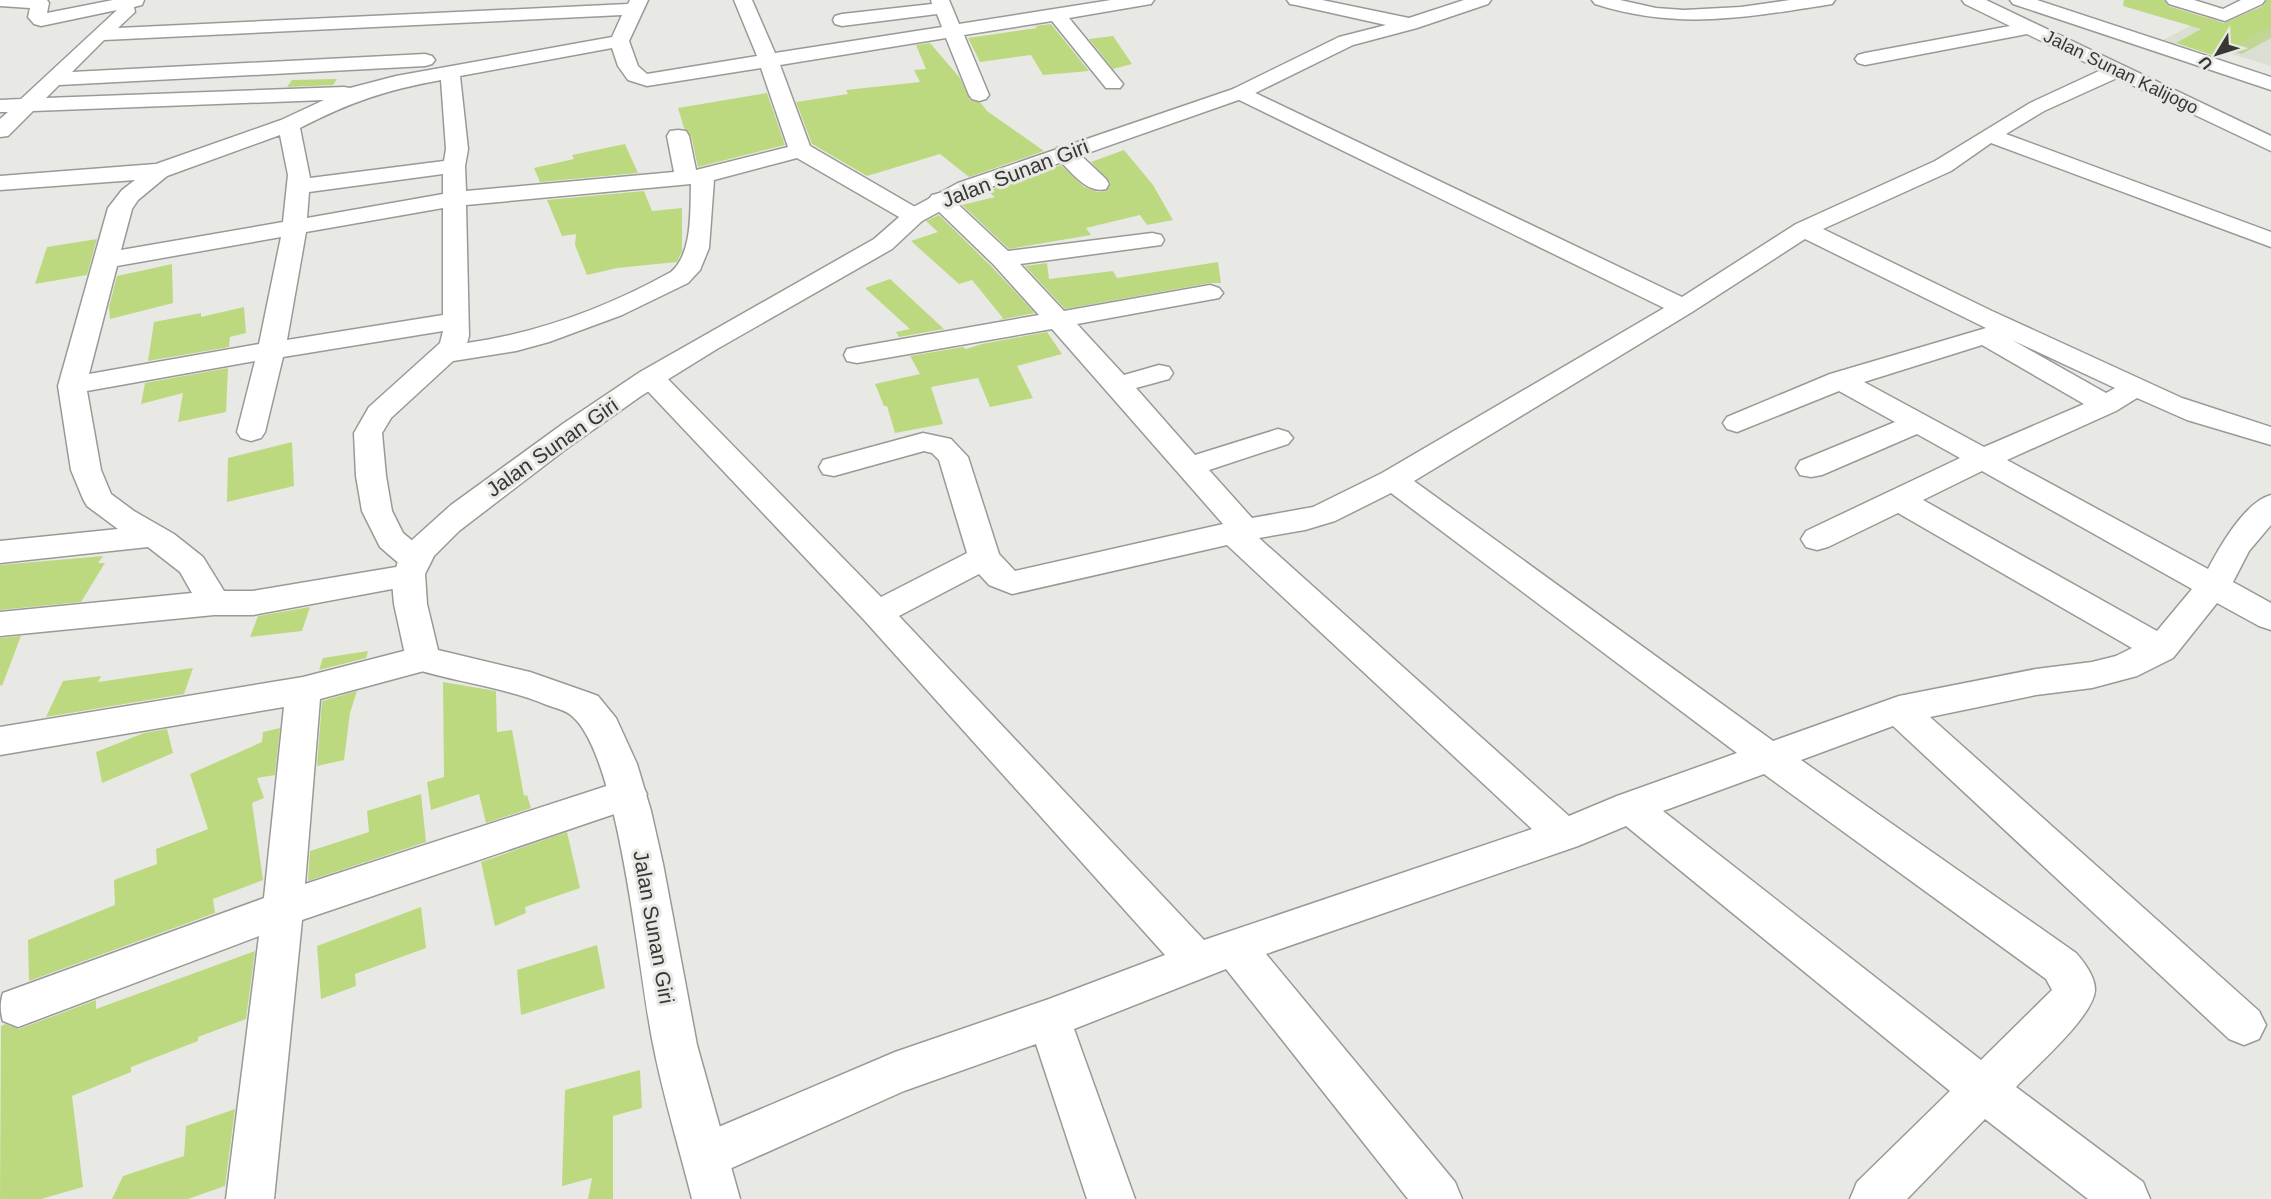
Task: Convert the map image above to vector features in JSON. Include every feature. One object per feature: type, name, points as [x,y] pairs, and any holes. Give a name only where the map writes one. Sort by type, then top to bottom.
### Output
[{"type":"street","points":[[743,0],[768,59],[800,150],[914,216]]},
{"type":"street","points":[[99,35],[637,4],[619,41],[633,75],[639,80],[1057,15],[1077,5],[1145,0]]},
{"type":"street","points":[[1296,0],[1410,24]]},
{"type":"street","name":"Jalan Sunan Giri","points":[[411,568],[428,543],[460,513],[521,467],[651,378],[883,244],[914,216],[940,200],[966,188],[1240,93],[1346,41],[1410,24],[1482,0]]},
{"type":"street","points":[[1601,0],[1640,13],[1687,16],[1824,0]]},
{"type":"street","name":"Jalan Sunan Kalijogo","points":[[1971,0],[2271,144]]},
{"type":"street","points":[[2019,0],[2271,84]]},
{"type":"street","points":[[2175,0],[2224,15]]},
{"type":"street","points":[[2159,47],[2256,0]]},
{"type":"street","points":[[0,1],[41,1],[38,17],[41,20],[128,1],[126,12],[26,105],[3,119]]},
{"type":"street","points":[[842,20],[941,4],[979,96]]},
{"type":"street","points":[[1057,15],[1113,84]]},
{"type":"street","points":[[1865,59],[2031,28]]},
{"type":"street","points":[[0,183],[159,171],[289,125],[357,93],[396,82],[619,41]]},
{"type":"street","points":[[53,79],[491,57],[517,60]]},
{"type":"street","points":[[834,467],[923,442],[941,445],[953,457],[984,558],[1000,577],[1012,583],[1324,514],[1393,480],[1683,307],[1804,229],[1943,166],[1989,135],[2037,107],[2117,69]]},
{"type":"street","points":[[0,741],[303,690],[423,659],[413,613],[411,568],[391,539],[377,510],[371,476],[368,433],[379,413],[453,346],[455,321],[454,166],[457,149],[450,72]]},
{"type":"street","points":[[26,105],[357,93]]},
{"type":"street","points":[[1240,93],[1683,307]]},
{"type":"street","points":[[3,119],[318,110]]},
{"type":"street","points":[[251,432],[271,351],[295,226],[299,175],[289,125]]},
{"type":"street","points":[[1989,135],[2271,240]]},
{"type":"street","points":[[445,354],[546,335],[655,291],[687,272],[697,248],[694,176],[678,136]]},
{"type":"street","points":[[107,260],[455,199],[694,176],[800,150]]},
{"type":"street","points":[[1065,153],[1098,184]]},
{"type":"street","points":[[299,186],[454,166]]},
{"type":"street","points":[[159,171],[124,201],[120,208],[72,386],[86,470],[98,499],[192,565],[214,603]]},
{"type":"street","points":[[940,200],[1002,259],[1118,385],[1191,466],[1240,532],[1564,835]]},
{"type":"street","points":[[1804,229],[1995,331],[2106,405]]},
{"type":"street","points":[[1002,259],[1152,240]]},
{"type":"street","points":[[857,355],[1210,293]]},
{"type":"street","points":[[72,386],[174,366],[455,321]]},
{"type":"street","points":[[1737,423],[1840,380],[1995,331],[2197,414],[2271,436]]},
{"type":"street","points":[[1118,385],[1159,373]]},
{"type":"street","points":[[651,378],[877,613],[1215,954],[1437,1199]]},
{"type":"street","points":[[1840,380],[2271,618]]},
{"type":"street","points":[[1817,539],[1983,459],[2106,405],[2136,387]]},
{"type":"street","points":[[1811,468],[1916,424]]},
{"type":"street","points":[[1191,466],[1278,438]]},
{"type":"street","points":[[1393,480],[1768,757],[2061,966],[2074,982],[2075,990],[2071,1000],[1874,1199]]},
{"type":"street","points":[[1899,500],[2161,649]]},
{"type":"street","points":[[705,1157],[895,1073],[1049,1019],[1215,954],[1564,835],[1630,807],[1899,710],[2036,682],[2092,675],[2125,666],[2161,649],[2213,586],[2236,546],[2271,505]]},
{"type":"street","points":[[0,552],[153,536]]},
{"type":"street","points":[[877,613],[984,558]]},
{"type":"street","points":[[0,624],[214,603],[253,603],[411,568]]},
{"type":"street","name":"Jalan Sunan Giri","points":[[423,659],[516,681],[551,692],[585,706],[604,729],[628,794],[675,1044],[716,1199]]},
{"type":"street","points":[[250,1199],[283,909],[303,690]]},
{"type":"street","points":[[1899,710],[2244,1025]]},
{"type":"street","points":[[18,1007],[283,909],[628,794]]},
{"type":"street","points":[[1630,807],[1984,1090],[2126,1199]]},
{"type":"street","points":[[1049,1019],[1111,1199]]},
{"type":"shaded area","points":[[2241,0],[2266,0],[2259,5],[2271,9],[2260,6],[2200,41],[2230,50],[2271,26],[2271,66],[2199,44],[2186,51],[2271,78],[2271,83],[2155,44]],"holes":[[[2220,19],[2229,22],[2183,50],[2172,46]]]},
{"type":"green space","points":[[2271,25],[2271,38],[2242,54],[2226,49]]},
{"type":"building","points":[[2124,0],[2164,0],[2168,6],[2224,23],[2263,6],[2267,0],[2271,0],[2271,26],[2218,57],[2176,43],[2201,29],[2123,6]]},
{"type":"building","points":[[1051,24],[1089,71],[1043,75],[1031,55],[980,62],[968,38],[1037,28],[1035,26]]},
{"type":"building","points":[[1113,36],[1132,64],[1113,69],[1089,39]]},
{"type":"building","points":[[930,43],[960,78],[970,100],[981,103],[987,111],[1044,151],[969,177],[940,154],[867,176],[812,144],[796,102],[848,94],[846,90],[920,82],[914,70],[926,69],[916,45]]},
{"type":"building","points":[[337,79],[333,85],[287,87],[292,80]]},
{"type":"building","points":[[767,93],[785,145],[698,167],[691,136],[684,128],[678,108]]},
{"type":"building","points":[[625,144],[638,173],[540,182],[534,168],[574,159],[572,155]]},
{"type":"building","points":[[1124,150],[1153,185],[1173,220],[1147,225],[1140,215],[1086,228],[1091,235],[1009,249],[962,205],[995,197],[987,191],[1061,165],[1084,187],[1098,192],[1106,191],[1111,183],[1091,162]]},
{"type":"building","points":[[644,191],[652,211],[682,208],[682,251],[677,262],[617,268],[587,275],[575,245],[576,234],[562,236],[547,200]]},
{"type":"building","points":[[939,215],[1035,313],[999,320],[1003,318],[972,280],[959,284],[911,241],[938,232],[926,221]]},
{"type":"building","points":[[97,239],[87,275],[35,284],[47,247]]},
{"type":"building","points":[[1218,262],[1221,283],[1210,283],[1065,309],[1025,266],[1047,263],[1049,279],[1113,271],[1117,278]]},
{"type":"building","points":[[172,264],[173,303],[110,319],[109,307],[117,276]]},
{"type":"building","points":[[890,279],[944,329],[899,337],[896,332],[910,329],[865,288]]},
{"type":"building","points":[[244,307],[246,333],[230,337],[229,347],[148,361],[154,322],[201,313],[201,317]]},
{"type":"building","points":[[1047,332],[1062,354],[1017,366],[1033,398],[990,407],[978,378],[931,387],[943,424],[895,433],[887,406],[884,406],[875,384],[920,374],[910,356],[963,347],[966,349]]},
{"type":"building","points":[[228,368],[226,412],[178,422],[183,393],[141,404],[145,383]]},
{"type":"building","points":[[292,442],[294,486],[227,502],[228,458]]},
{"type":"building","points":[[103,556],[98,563],[105,563],[81,602],[0,610],[0,565]]},
{"type":"building","points":[[310,607],[302,631],[250,637],[258,616]]},
{"type":"building","points":[[21,636],[2,686],[0,685],[0,638]]},
{"type":"building","points":[[368,651],[366,658],[319,670],[323,658]]},
{"type":"building","points":[[193,668],[184,694],[46,717],[63,681],[101,676],[98,682]]},
{"type":"building","points":[[443,682],[496,691],[497,732],[512,730],[524,796],[527,795],[531,808],[486,823],[479,794],[431,810],[427,782],[444,777]]},
{"type":"building","points":[[357,691],[350,713],[344,760],[317,766],[322,701]]},
{"type":"building","points":[[280,728],[275,775],[257,778],[264,798],[252,803],[263,880],[213,899],[215,913],[29,981],[28,940],[115,905],[114,880],[157,864],[156,849],[208,829],[190,774],[262,742],[263,732]]},
{"type":"building","points":[[167,729],[173,753],[102,783],[96,752],[144,733]]},
{"type":"building","points":[[421,794],[426,842],[308,881],[310,851],[369,832],[367,811]]},
{"type":"building","points":[[567,832],[580,888],[525,907],[526,913],[495,926],[481,862]]},
{"type":"building","points":[[421,907],[426,948],[355,974],[356,986],[321,999],[317,946]]},
{"type":"building","points":[[597,945],[605,988],[521,1015],[517,970]]},
{"type":"building","points":[[255,951],[246,1019],[198,1037],[198,1041],[131,1067],[131,1072],[72,1096],[83,1187],[41,1199],[0,1199],[1,1026],[5,1024],[19,1029],[96,1000],[96,1009]]},
{"type":"building","points":[[640,1070],[642,1108],[613,1116],[613,1199],[588,1199],[592,1178],[562,1186],[565,1090]]},
{"type":"building","points":[[235,1109],[225,1186],[188,1199],[112,1199],[123,1176],[184,1156],[186,1126]]}]
